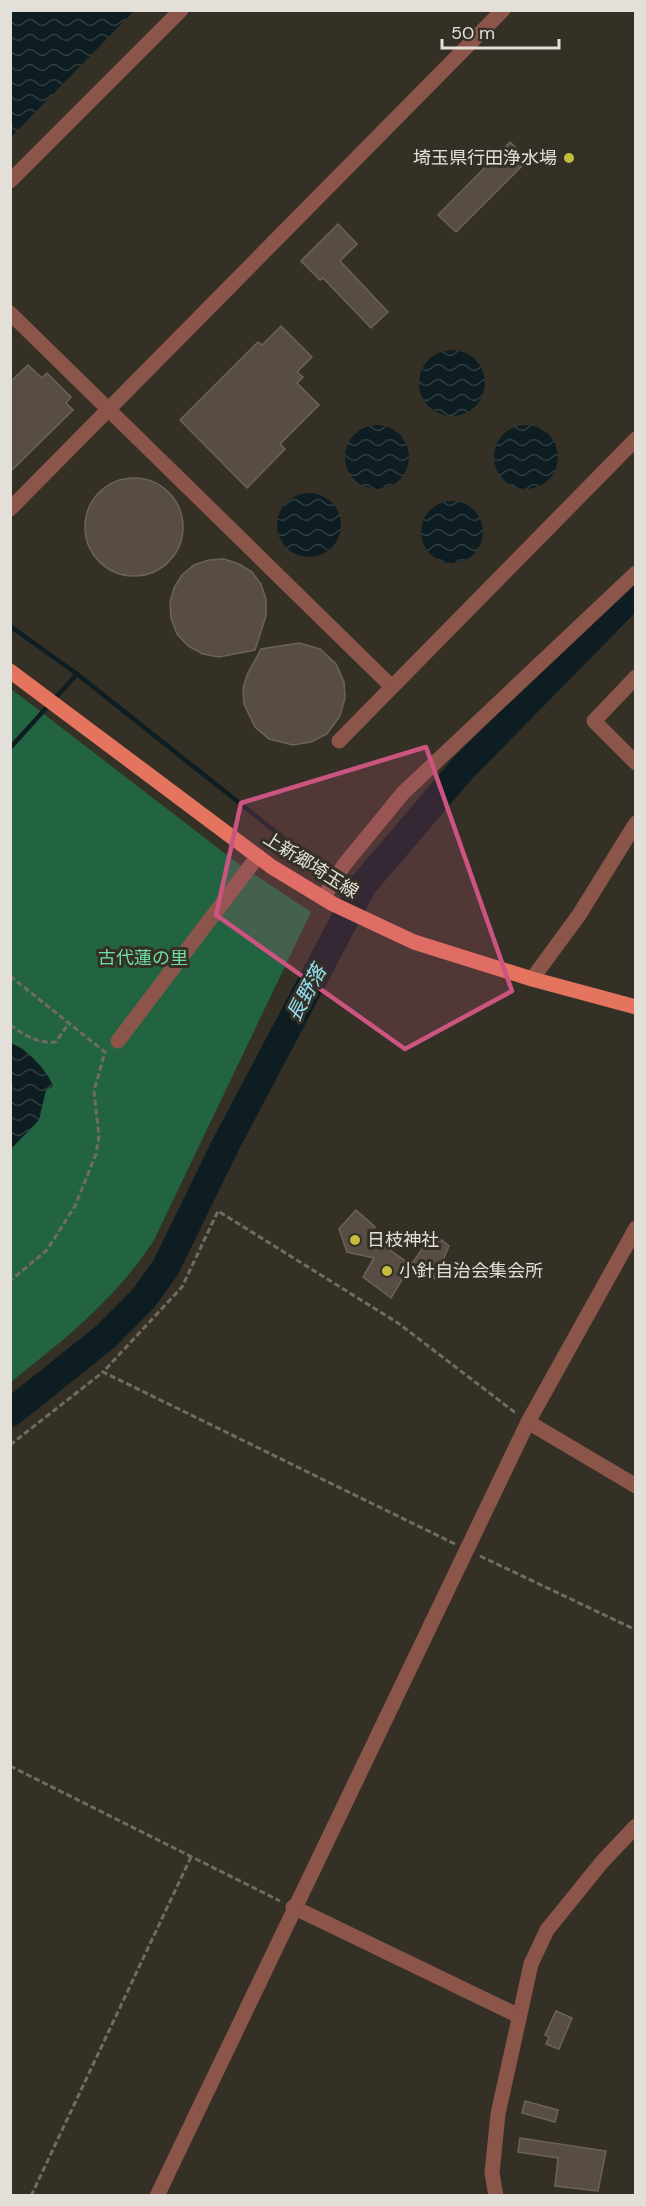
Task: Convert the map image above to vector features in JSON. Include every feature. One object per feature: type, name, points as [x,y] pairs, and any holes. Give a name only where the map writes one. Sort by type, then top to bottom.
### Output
[{"type":"main road","name":"上新郷埼玉線","points":[[10,671],[258,856],[328,901],[372,924],[414,942],[532,979],[636,1007]]},
{"type":"street","points":[[10,181],[181,10]]},
{"type":"street","points":[[10,509],[503,10]]},
{"type":"street","points":[[10,313],[392,687]]},
{"type":"street","points":[[339,741],[636,439]]},
{"type":"street","points":[[328,901],[333,881],[344,865],[404,793],[636,573]]},
{"type":"street","points":[[635,679],[594,721],[636,763]]},
{"type":"street","points":[[532,979],[579,915],[636,823]]},
{"type":"street","points":[[118,1041],[258,856]]},
{"type":"street","points":[[157,2196],[293,1907],[528,1422],[636,1227]]},
{"type":"street","points":[[528,1422],[636,1486]]},
{"type":"street","points":[[496,2196],[492,2173],[498,2115],[531,1964],[547,1930],[602,1862],[636,1826]]},
{"type":"street","points":[[293,1907],[519,2016]]},
{"type":"path","points":[[10,976],[105,1052],[94,1091],[99,1136],[96,1154],[75,1206],[47,1250],[10,1281]]},
{"type":"path","points":[[10,1025],[34,1040],[47,1043],[56,1042],[69,1023]]},
{"type":"path","points":[[10,1446],[103,1372],[182,1287],[218,1211],[398,1323],[528,1422]]},
{"type":"path","points":[[103,1372],[636,1630]]},
{"type":"path","points":[[10,1766],[293,1907]]},
{"type":"path","points":[[32,2196],[191,1857]]},
{"type":"highlighted area","points":[[426,747],[512,991],[405,1049],[216,915],[241,803]]},
{"type":"green space","name":"古代蓮の里","points":[[10,688],[240,865],[311,912],[154,1240],[139,1262],[106,1300],[70,1334],[11,1382]]},
{"type":"water","points":[[10,11],[134,11],[11,137]]},
{"type":"water","points":[[452,350],[465,353],[475,360],[482,370],[485,383],[482,396],[475,406],[465,413],[452,416],[439,413],[429,406],[422,396],[419,383],[422,370],[429,360],[439,353]]},
{"type":"water","points":[[377,425],[395,431],[403,439],[409,457],[403,475],[395,483],[377,489],[359,483],[351,475],[345,457],[351,439],[359,431]]},
{"type":"water","points":[[526,425],[538,427],[549,434],[556,445],[558,457],[556,469],[549,480],[538,487],[526,489],[514,487],[503,480],[496,469],[494,457],[496,445],[503,434],[514,427]]},
{"type":"water","points":[[309,493],[321,495],[332,502],[339,513],[341,525],[339,537],[332,548],[321,555],[309,557],[297,555],[286,548],[279,537],[277,525],[279,513],[286,502],[297,495]]},
{"type":"water","points":[[446,501],[458,501],[474,510],[481,520],[483,532],[481,544],[474,554],[458,563],[446,563],[435,558],[426,549],[421,538],[421,526],[426,515],[435,506]]},
{"type":"water","points":[[11,1043],[23,1049],[35,1060],[53,1086],[46,1090],[39,1120],[11,1149]]},
{"type":"building","points":[[510,142],[528,160],[456,232],[438,215]]},
{"type":"building","points":[[338,224],[357,244],[340,261],[388,312],[371,328],[323,278],[320,280],[301,261]]},
{"type":"building","points":[[281,326],[312,357],[297,372],[303,377],[297,383],[319,405],[280,444],[285,449],[247,488],[180,420],[258,342],[262,345]]},
{"type":"building","points":[[28,365],[42,378],[47,373],[71,397],[66,403],[73,410],[10,472],[10,382]]},
{"type":"building","points":[[134,478],[144,479],[161,486],[175,500],[182,517],[182,537],[175,554],[161,568],[144,575],[134,576],[124,575],[107,568],[93,554],[86,537],[85,527],[86,517],[93,500],[107,486],[124,479]]},
{"type":"building","points":[[224,559],[252,572],[261,584],[266,599],[266,616],[255,650],[219,657],[203,654],[188,646],[177,634],[171,618],[170,602],[174,588],[182,575],[194,565],[209,560]]},
{"type":"building","points":[[299,643],[320,649],[336,664],[344,682],[345,698],[340,716],[327,734],[311,742],[293,745],[269,739],[255,727],[244,704],[243,688],[247,675],[261,649]]},
{"type":"building","points":[[356,1210],[375,1227],[370,1236],[411,1265],[391,1298],[363,1277],[374,1258],[347,1252],[339,1229]]},
{"type":"building","points":[[433,1233],[449,1246],[435,1279],[411,1265]]},
{"type":"building","points":[[556,2011],[572,2018],[559,2049],[546,2044],[549,2037],[545,2035]]},
{"type":"building","points":[[525,2101],[558,2110],[555,2122],[522,2113]]},
{"type":"building","points":[[520,2138],[606,2151],[598,2191],[555,2186],[558,2158],[518,2152]]},
{"type":"waterway","name":"長野落","points":[[10,1413],[105,1337],[143,1299],[166,1267],[225,1146],[363,885],[463,768],[636,592]]},
{"type":"waterway","points":[[10,626],[77,674],[291,844],[363,885]]},
{"type":"waterway","points":[[10,748],[77,674]]},
{"type":"place","name":"埼玉県行田浄水場","points":[[569,158]]},
{"type":"place","name":"日枝神社","points":[[355,1240]]},
{"type":"place","name":"小針自治会集会所","points":[[387,1271]]}]
